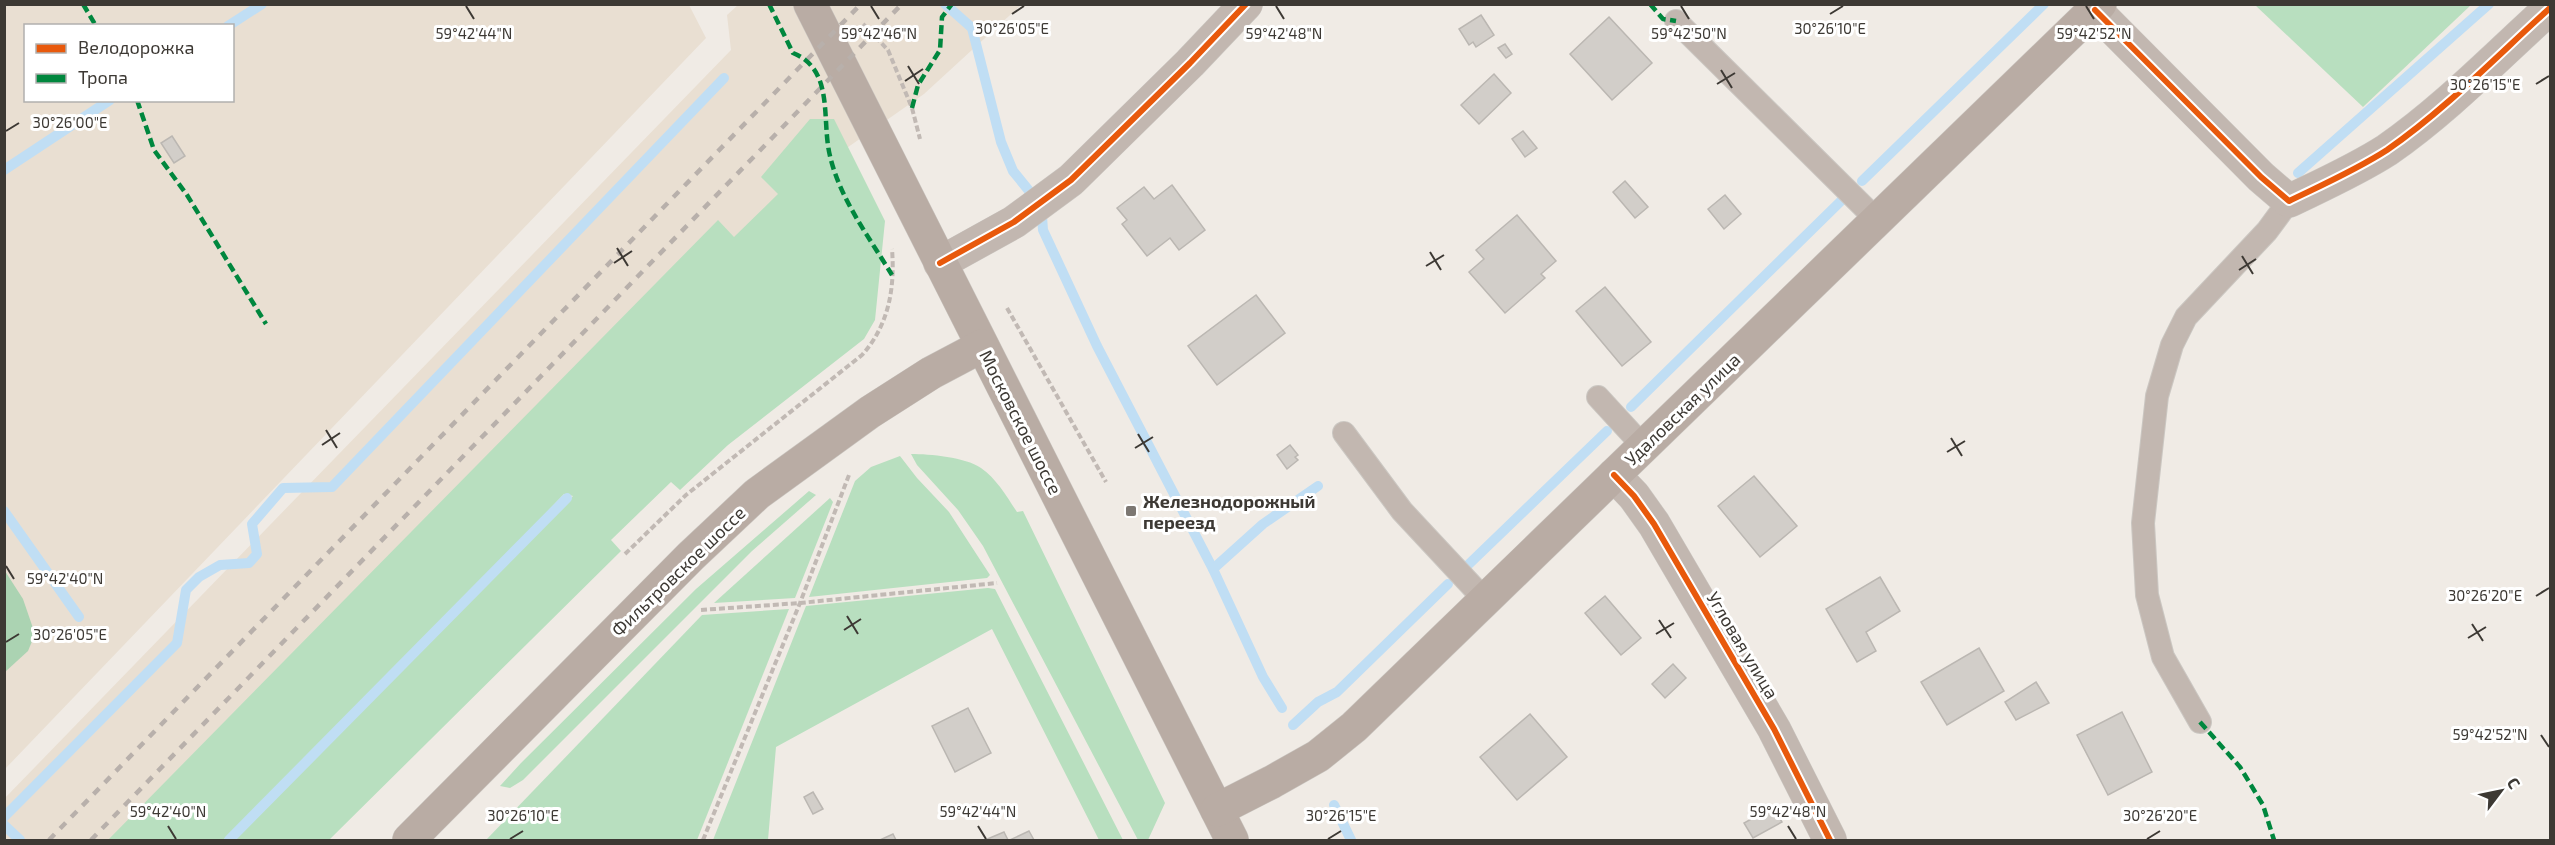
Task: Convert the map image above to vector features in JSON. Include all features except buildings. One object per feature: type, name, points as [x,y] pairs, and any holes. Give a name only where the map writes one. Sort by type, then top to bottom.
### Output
[{"type":"main road","name":"Московское шоссе","points":[[810,4],[1232,840]]},
{"type":"main road","name":"Удаловская улица","points":[[1216,810],[1318,756],[1354,727],[2097,7]]},
{"type":"main road","name":"Фильтровское шоссе","points":[[410,840],[691,556],[757,494],[870,412],[931,373],[982,346]]},
{"type":"street","points":[[940,263],[1014,222],[1071,180],[1190,63],[1246,4]]},
{"type":"street","points":[[2097,7],[2261,177],[2289,201],[2355,169],[2421,124],[2550,8]]},
{"type":"street","name":"Угловая улица","points":[[1614,475],[1634,496],[1660,534],[1774,729],[1830,840]]},
{"type":"lane","points":[[1676,21],[1877,220]]},
{"type":"lane","points":[[2200,722],[2163,657],[2147,595],[2143,523],[2157,396],[2172,345],[2186,317],[2267,231],[2289,201]]},
{"type":"lane","points":[[1598,397],[1643,446]]},
{"type":"lane","points":[[1344,433],[1402,511],[1485,600]]},
{"type":"path","points":[[859,21],[888,50],[912,108],[922,148]]},
{"type":"path","points":[[625,554],[686,495],[862,355],[875,340],[885,321],[891,295],[891,239]]},
{"type":"path","points":[[1006,307],[1106,482]]},
{"type":"path","points":[[702,840],[800,603],[849,476]]},
{"type":"path","points":[[701,610],[800,603],[997,583]]},
{"type":"shaded area","points":[[5,5],[689,5],[706,38],[5,769]]},
{"type":"shaded area","points":[[738,5],[1021,5],[924,94],[811,173],[182,840],[5,840],[4,799],[731,50],[727,15]]},
{"type":"green space","points":[[2255,5],[2471,5],[2363,107]]},
{"type":"green space","points":[[810,119],[834,119],[885,221],[875,320],[864,339],[728,445],[680,490],[671,482],[611,540],[621,551],[329,840],[235,840],[573,496],[564,494],[349,720],[223,840],[108,840],[718,220],[734,237],[778,194],[761,177]]},
{"type":"green space","points":[[911,454],[947,457],[974,464],[992,477],[1017,512],[1023,511],[1165,803],[1148,840],[1138,840],[983,546],[958,510],[917,465]]},
{"type":"green space","points":[[900,456],[949,512],[990,575],[987,578],[809,597],[855,481],[871,467]]},
{"type":"green space","points":[[809,491],[816,495],[752,551],[523,780],[510,788],[500,786],[696,589]]},
{"type":"green space","points":[[830,498],[833,502],[795,598],[714,603]]},
{"type":"green space","points":[[5,571],[23,599],[35,634],[28,651],[5,672]]},
{"type":"green space","points":[[995,589],[1123,840],[1099,840],[992,629],[776,747],[768,840],[713,840],[806,606]]},
{"type":"green space","points":[[789,609],[697,840],[486,840],[702,615]]},
{"type":"waterway","points":[[231,24],[262,4]]},
{"type":"waterway","points":[[945,4],[972,28],[1001,142],[1013,171],[1030,192]]},
{"type":"waterway","points":[[1862,181],[2044,4]]},
{"type":"waterway","points":[[2298,173],[2489,4]]},
{"type":"waterway","points":[[4,817],[177,643],[186,590],[199,577],[220,565],[249,563],[257,554],[252,524],[283,488],[332,487],[724,78]]},
{"type":"waterway","points":[[4,170],[107,102]]},
{"type":"waterway","points":[[1631,407],[1842,200]]},
{"type":"waterway","points":[[1042,216],[1043,230],[1097,346],[1213,569],[1263,677],[1282,708]]},
{"type":"waterway","points":[[1469,564],[1607,431]]},
{"type":"waterway","points":[[1213,569],[1263,524],[1318,486]]},
{"type":"waterway","points":[[229,840],[567,498]]},
{"type":"waterway","points":[[4,511],[79,617]]},
{"type":"waterway","points":[[1293,725],[1318,702],[1337,692],[1448,584]]},
{"type":"waterway","points":[[1334,805],[1351,840]]},
{"type":"waterway","points":[[4,825],[20,840]]},
{"type":"railway","points":[[49,840],[861,4]]},
{"type":"railway","points":[[91,840],[902,4]]},
{"type":"marked path","points":[[83,4],[95,24]]},
{"type":"marked path","points":[[769,4],[793,53],[806,61],[815,71],[821,84],[830,156],[835,172],[848,203],[892,275]]},
{"type":"marked path","points":[[912,108],[918,85],[940,50],[942,17],[952,4]]},
{"type":"marked path","points":[[1650,4],[1663,19],[1676,21]]},
{"type":"marked path","points":[[138,102],[154,150],[187,195],[266,324]]},
{"type":"marked path","points":[[2200,722],[2240,767],[2263,805],[2274,840]]},
{"type":"cycle path","points":[[940,263],[1014,222],[1071,180],[1190,63],[1246,4]]},
{"type":"cycle path","points":[[2095,10],[2261,177],[2289,201],[2363,164],[2409,134],[2430,118],[2550,8]]},
{"type":"cycle path","points":[[1614,475],[1634,496],[1654,524],[1774,729],[1830,840]]},
{"type":"place","name":"Железнодорожный переезд","points":[[1131,511]]}]
